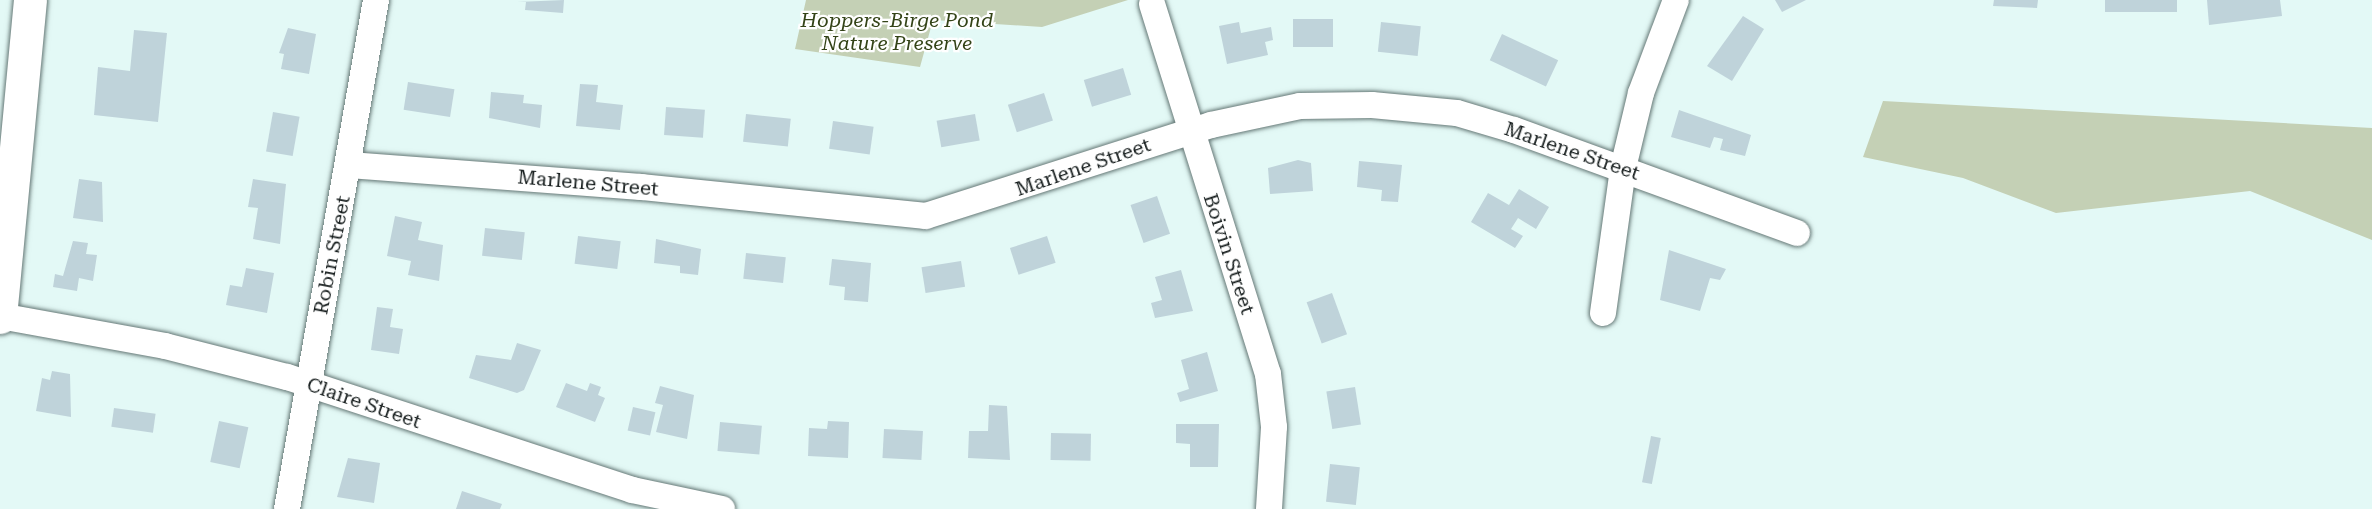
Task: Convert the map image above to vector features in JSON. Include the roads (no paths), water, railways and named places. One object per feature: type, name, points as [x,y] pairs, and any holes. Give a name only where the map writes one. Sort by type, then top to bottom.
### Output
[{"type":"main road","points":[[0,316],[30,0]]},
{"type":"street","name":"Robin Street","points":[[287,509],[349,165],[376,0]]},
{"type":"street","points":[[1603,313],[1623,168],[1641,93],[1676,0]]},
{"type":"street","name":"Boivin Street","points":[[1152,4],[1268,374],[1274,427],[1269,509]]},
{"type":"street","name":"Marlene Street","points":[[349,165],[641,186],[926,216],[1190,131],[1300,106],[1419,107],[1514,130],[1797,233]]},
{"type":"street","name":"Claire Street","points":[[0,316],[165,346],[308,384],[632,490],[722,509]]},
{"type":"park label","name":"Hoppers-Birge Pond Nature Preserve","points":[[897,32]]}]
